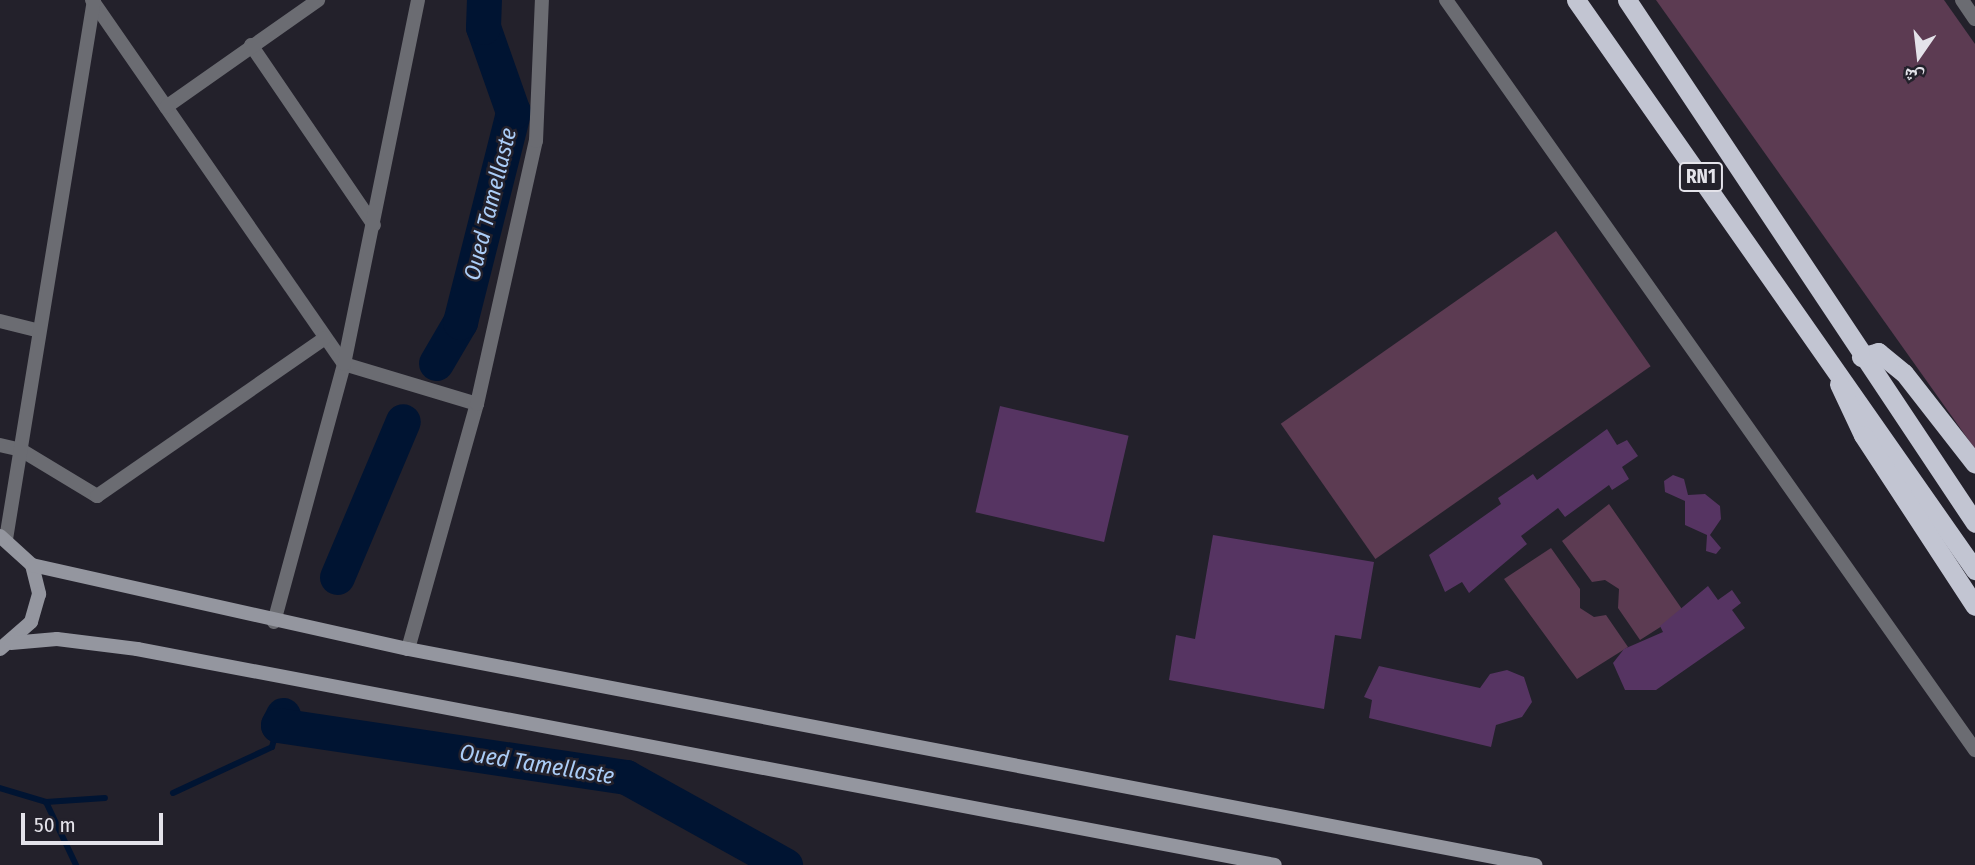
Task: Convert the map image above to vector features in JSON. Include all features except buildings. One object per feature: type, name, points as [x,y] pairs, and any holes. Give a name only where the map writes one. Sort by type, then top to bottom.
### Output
[{"type":"highway","name":"RN1","points":[[1576,0],[1827,354],[1975,570]]},
{"type":"highway","name":"RN1","points":[[1627,0],[1861,357],[1975,523]]},
{"type":"highway","points":[[1861,357],[1878,352],[1898,367],[1975,464]]},
{"type":"highway","points":[[1827,354],[1854,420],[1975,606]]},
{"type":"main road","points":[[3,537],[32,565],[274,622],[1535,865]]},
{"type":"main road","points":[[5,646],[37,608],[32,565]]},
{"type":"main road","points":[[5,646],[31,638],[137,649],[1275,865]]},
{"type":"street","points":[[93,0],[344,364],[477,404]]},
{"type":"street","points":[[3,537],[21,450],[35,330],[93,0]]},
{"type":"street","points":[[166,107],[318,0]]},
{"type":"street","points":[[274,622],[344,364],[418,0]]},
{"type":"street","points":[[408,649],[477,404],[536,141],[542,0]]},
{"type":"street","points":[[1446,0],[1975,750]]},
{"type":"street","points":[[1962,0],[1975,19]]},
{"type":"street","points":[[251,45],[374,225]]},
{"type":"street","points":[[0,321],[35,330]]},
{"type":"street","points":[[0,445],[21,450],[97,496],[325,338]]},
{"type":"shaded area","points":[[1656,0],[1944,0],[1975,44],[1975,449]]},
{"type":"shaded area","points":[[1556,231],[1651,366],[1375,559],[1281,424]]},
{"type":"shaded area","points":[[1609,504],[1684,612],[1640,640],[1618,608],[1619,589],[1605,580],[1592,582],[1562,541]]},
{"type":"shaded area","points":[[1551,548],[1580,589],[1580,608],[1594,617],[1606,615],[1628,647],[1577,679],[1504,579]]},
{"type":"waterway","name":"Oued Tamellaste","points":[[436,363],[460,322],[513,112],[483,27],[484,0]]},
{"type":"waterway","name":"Oued Tamellaste","points":[[337,577],[403,421]]},
{"type":"waterway","name":"Oued Tamellaste","points":[[283,715],[278,725],[626,777],[785,865]]},
{"type":"waterway","points":[[173,793],[272,747],[278,725]]},
{"type":"waterway","points":[[0,788],[46,802],[105,798]]},
{"type":"waterway","points":[[46,802],[76,865]]}]
